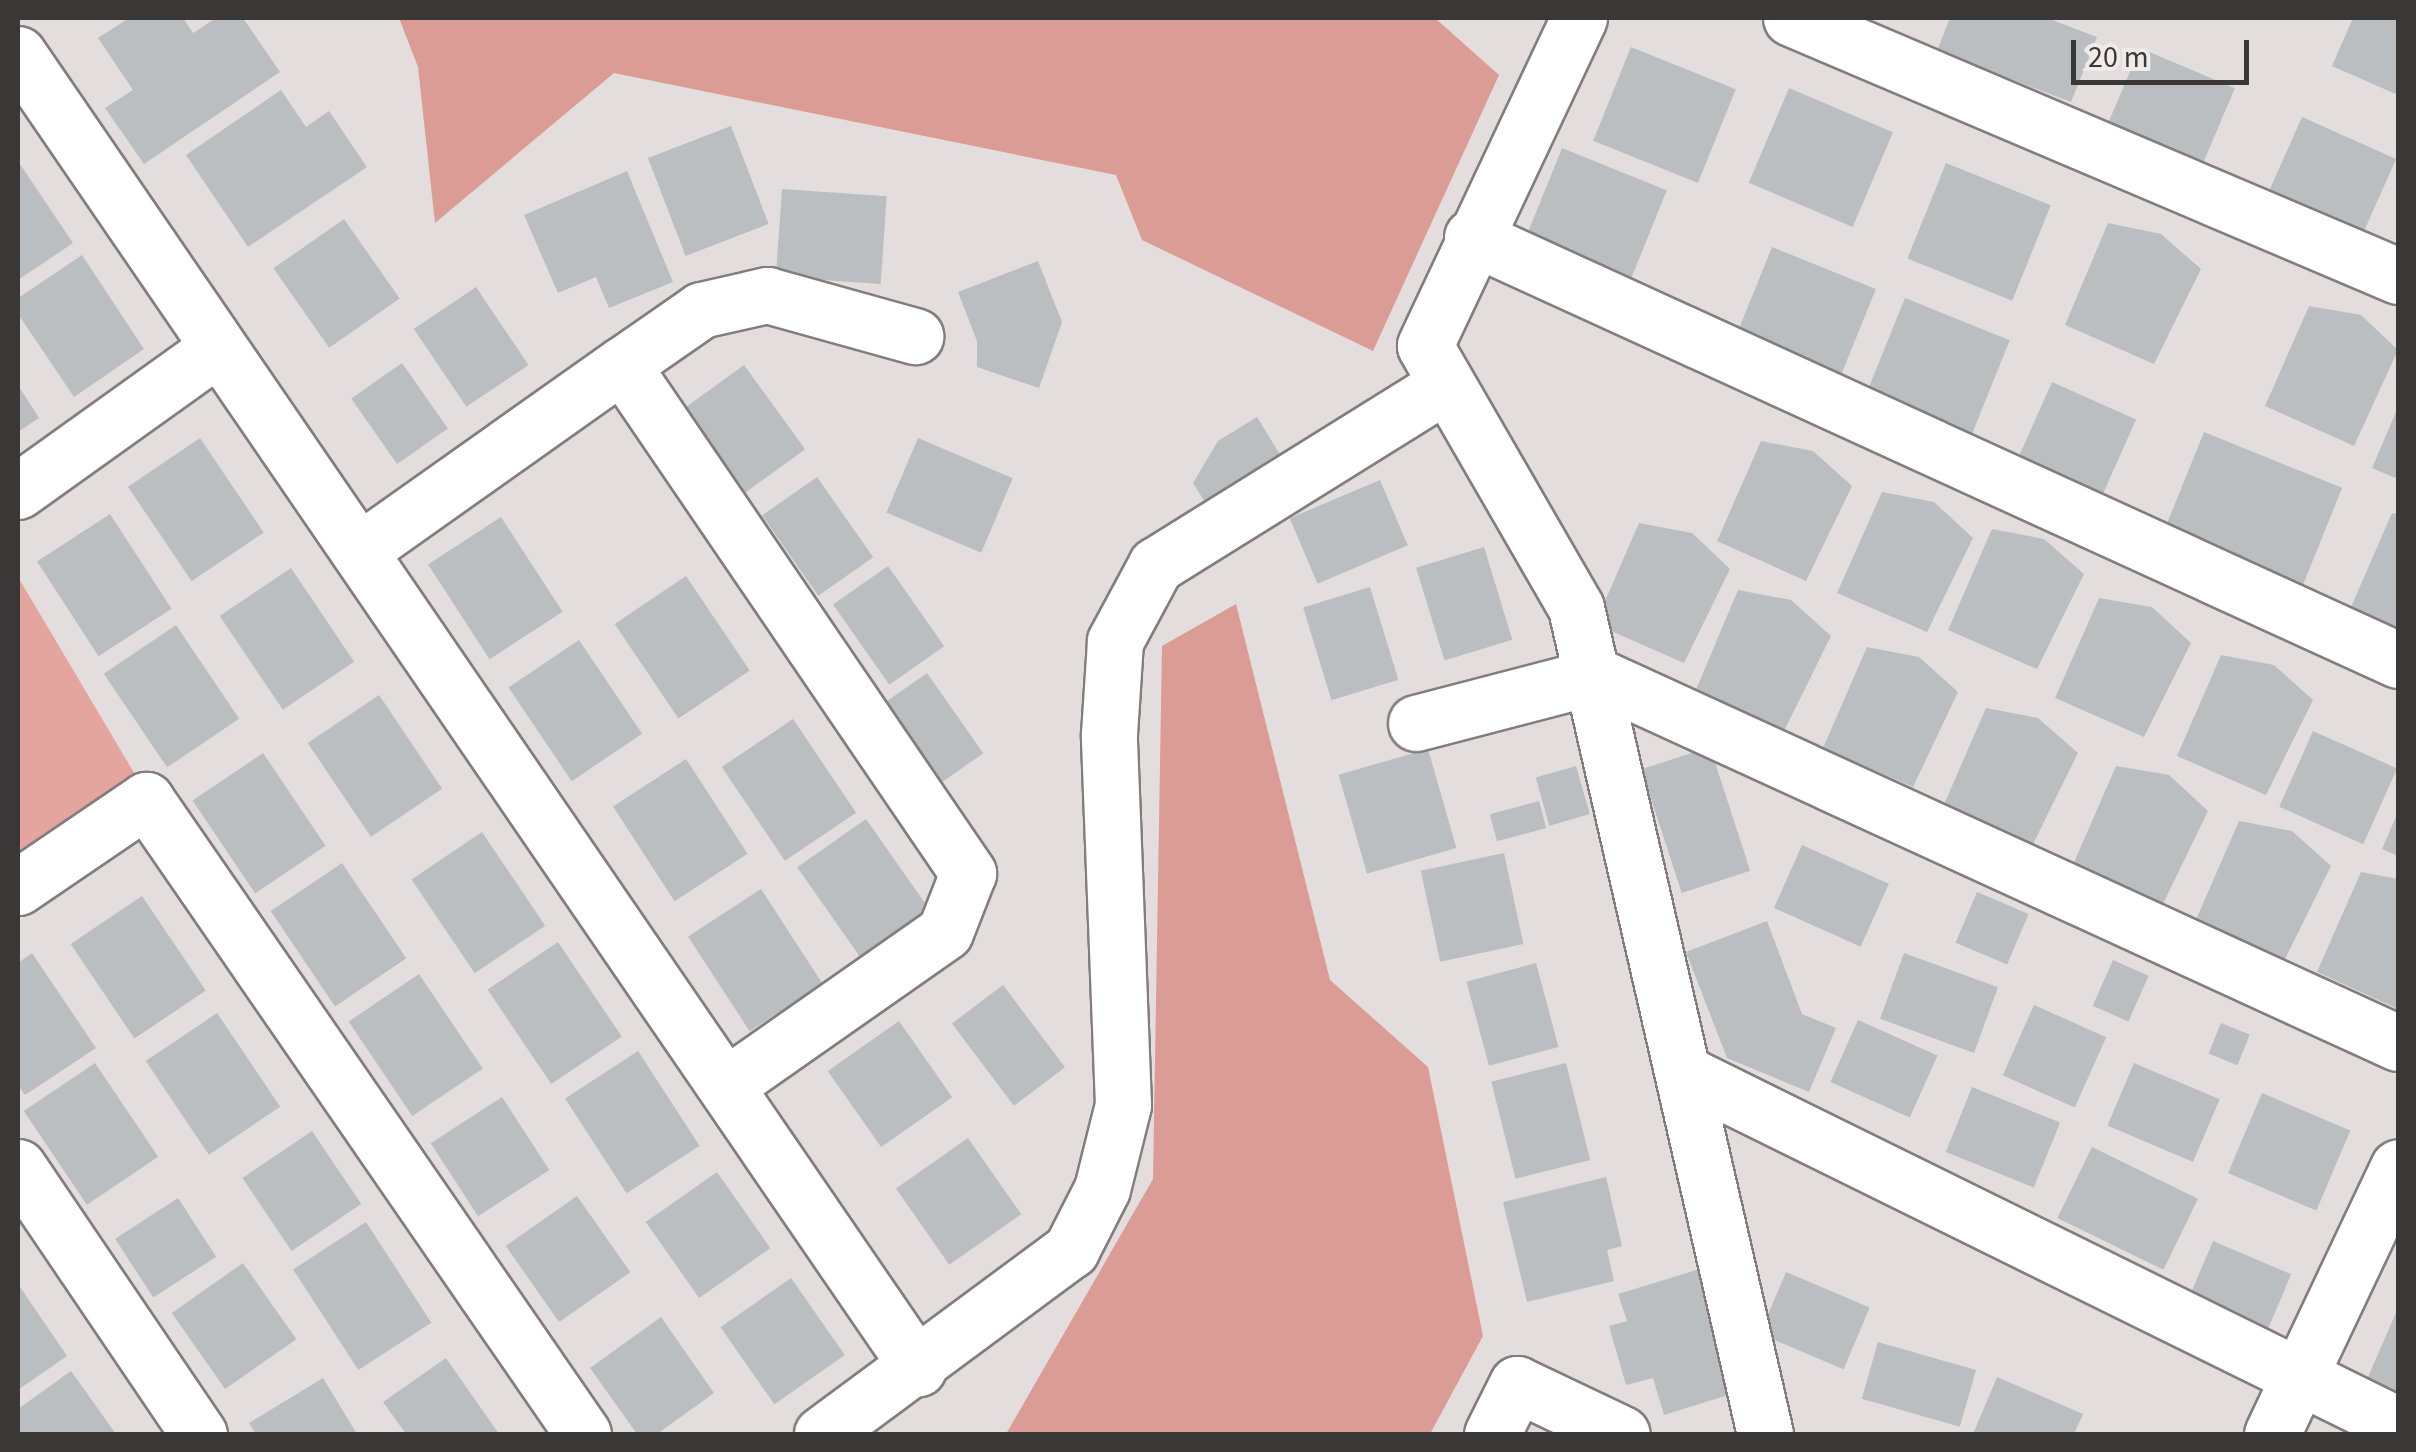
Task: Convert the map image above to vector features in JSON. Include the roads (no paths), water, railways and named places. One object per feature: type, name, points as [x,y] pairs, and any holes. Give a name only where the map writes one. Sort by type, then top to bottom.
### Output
[{"type":"street","points":[[1579,18],[1472,237],[1425,346],[1444,386],[1576,608],[1596,676],[1765,1434]]},
{"type":"street","points":[[1791,18],[2398,276]]},
{"type":"street","points":[[18,54],[215,350],[360,551],[729,1082],[918,1368]]},
{"type":"street","points":[[1472,237],[2398,660]]},
{"type":"street","points":[[360,551],[701,310],[767,295],[915,336]]},
{"type":"street","points":[[18,490],[215,350]]},
{"type":"street","points":[[622,365],[968,873],[945,932],[729,1082]]},
{"type":"street","points":[[822,1434],[918,1368],[1071,1250],[1102,1189],[1124,1105],[1108,734],[1115,641],[1156,565],[1444,386]]},
{"type":"street","points":[[1416,723],[1596,676],[2398,1043]]},
{"type":"street","points":[[18,888],[146,800],[583,1434]]},
{"type":"street","points":[[1684,1074],[2398,1425]]},
{"type":"street","points":[[18,1167],[199,1434]]},
{"type":"street","points":[[2272,1434],[2398,1167]]},
{"type":"street","points":[[1492,1434],[1517,1384],[1622,1434]]}]
